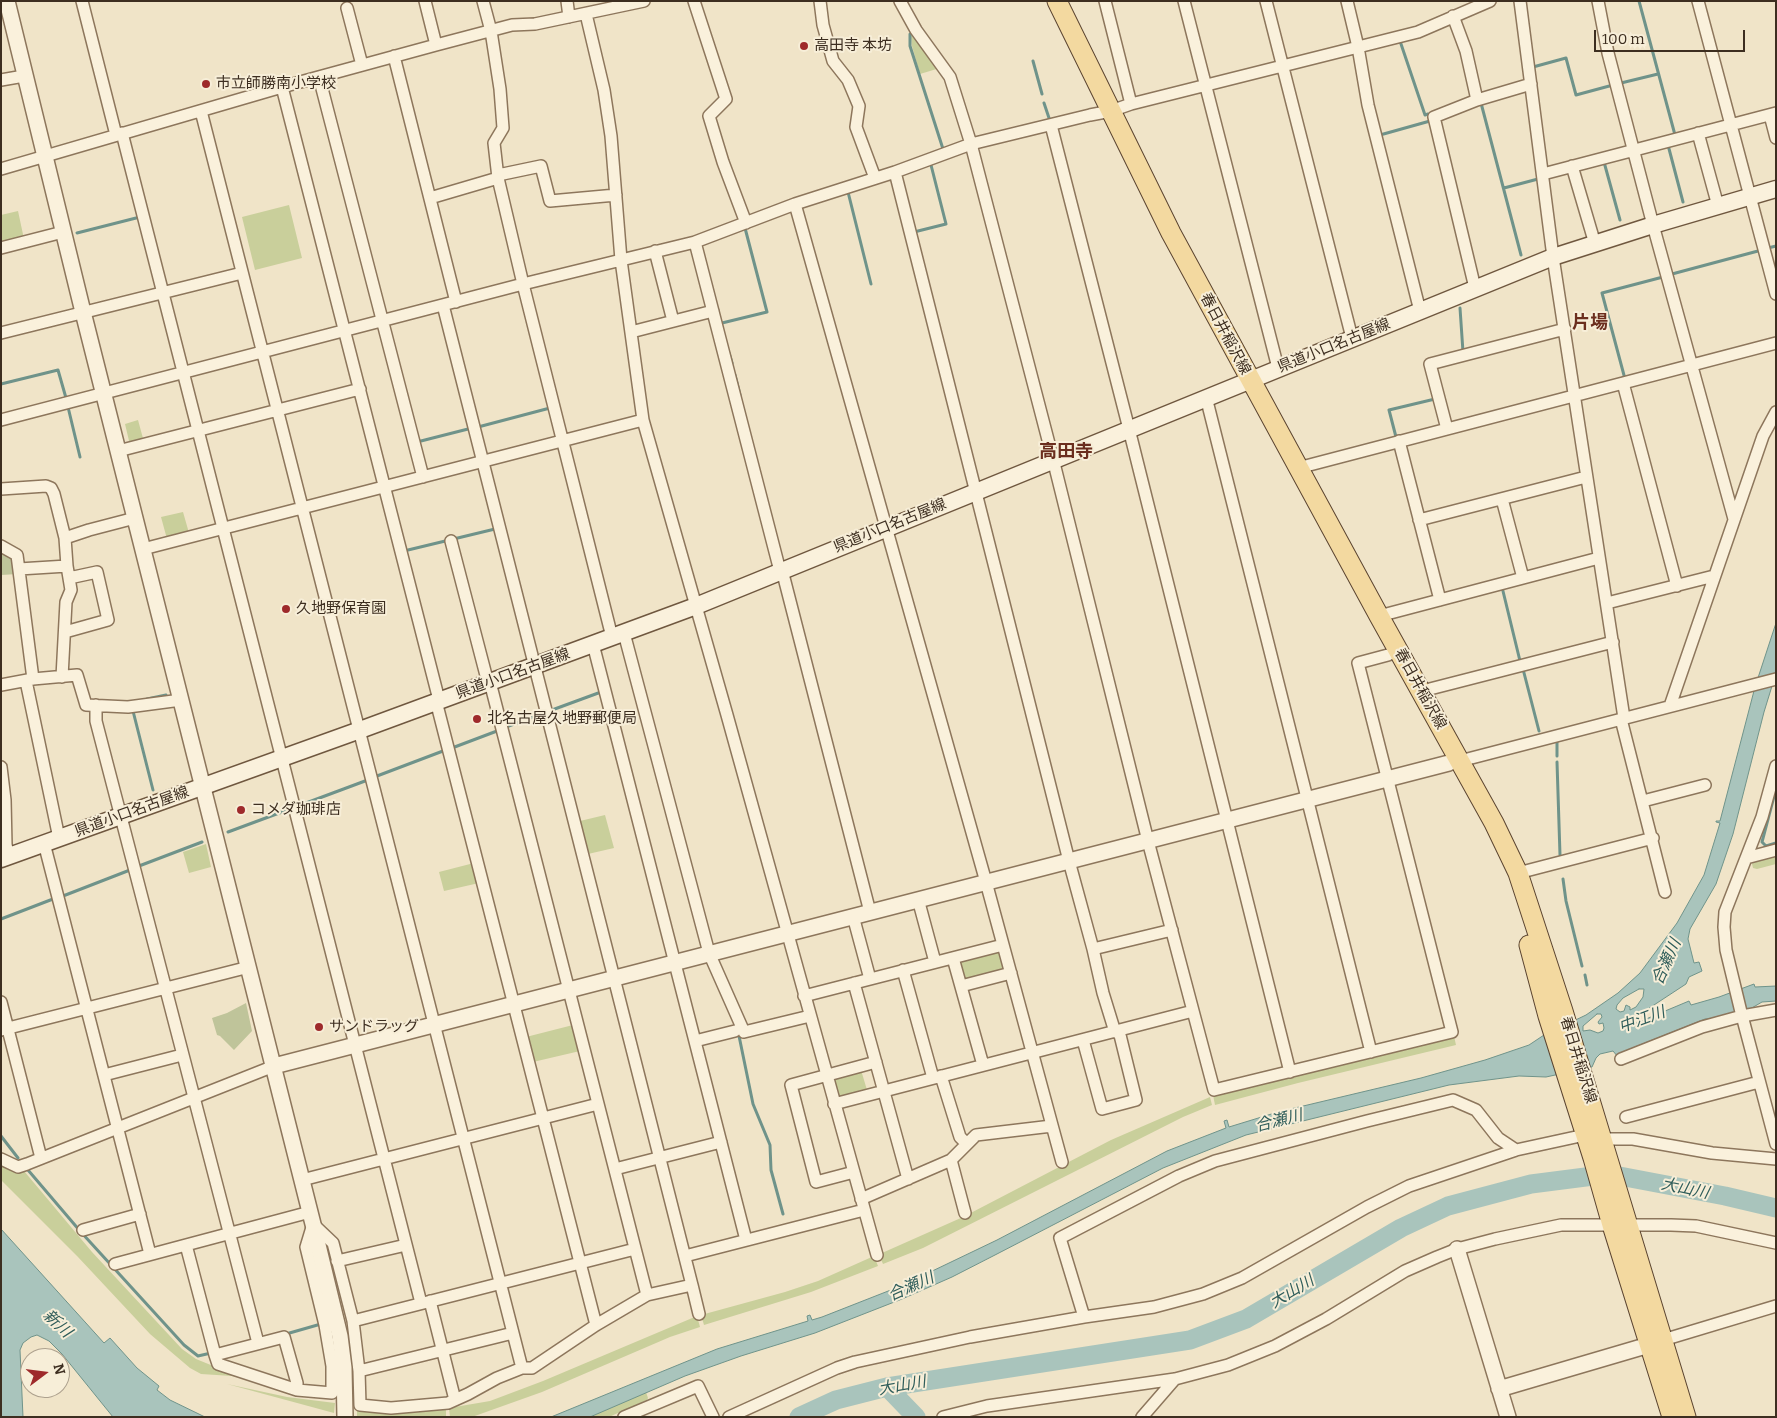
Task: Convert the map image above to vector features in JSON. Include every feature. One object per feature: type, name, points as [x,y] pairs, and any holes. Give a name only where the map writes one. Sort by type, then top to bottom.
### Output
[{"type":"main road","name":"春日井稲沢線","points":[[1046,1],[1105,112]]},
{"type":"main road","name":"春日井稲沢線","points":[[1058,1],[1150,216],[1245,382],[1298,468],[1422,691],[1506,876],[1556,1014]]},
{"type":"main road","name":"県道小口名古屋線","points":[[5,857],[360,730],[696,606],[1553,257],[1776,189]]},
{"type":"main road","name":"春日井稲沢線","points":[[1245,382],[1388,655],[1494,823],[1518,873],[1556,1014],[1656,1343],[1672,1417]]},
{"type":"main road","name":"春日井稲沢線","points":[[1656,1343],[1686,1417]]},
{"type":"street","points":[[7,1],[83,312],[312,1218],[340,1336],[344,1368],[346,1417]]},
{"type":"street","points":[[82,1],[163,291],[406,1245],[442,1350],[455,1400]]},
{"type":"street","points":[[425,1],[436,45]]},
{"type":"street","points":[[483,1],[491,31],[500,89],[503,128],[494,143],[498,176],[522,284],[562,441],[709,953],[744,1032],[810,1016]]},
{"type":"street","points":[[567,1],[569,17]]},
{"type":"street","points":[[1,169],[282,87],[512,25],[534,24],[644,1]]},
{"type":"street","points":[[694,1],[726,99],[709,116],[723,162],[746,223]]},
{"type":"street","points":[[820,1],[823,24],[833,61],[848,80],[859,106],[856,127],[875,178]]},
{"type":"street","points":[[900,1],[916,30],[950,77],[971,144],[1053,459],[1148,841],[1214,1090],[1452,1032],[1358,663],[1388,655]]},
{"type":"street","points":[[1105,1],[1131,104]]},
{"type":"street","points":[[1184,1],[1278,368]]},
{"type":"street","points":[[1266,1],[1352,338]]},
{"type":"street","points":[[1347,1],[1358,47],[1368,104],[1420,311]]},
{"type":"street","points":[[1,420],[522,284],[695,242],[795,204],[895,172],[971,144],[1105,112],[1418,32],[1454,16],[1469,5],[1490,1]]},
{"type":"street","points":[[1520,1],[1553,257],[1613,642],[1622,718],[1665,892]]},
{"type":"street","points":[[1598,1],[1608,53],[1653,225],[1734,519]]},
{"type":"street","points":[[1698,1],[1776,294]]},
{"type":"street","points":[[346,4],[362,65]]},
{"type":"street","points":[[586,14],[604,90],[611,136],[621,260],[643,420],[877,1255]]},
{"type":"street","points":[[1454,16],[1466,51],[1477,100]]},
{"type":"street","points":[[394,56],[456,302]]},
{"type":"street","points":[[1,80],[24,76]]},
{"type":"street","points":[[319,77],[423,477]]},
{"type":"street","points":[[1476,288],[1434,117],[1477,100],[1531,84]]},
{"type":"street","points":[[282,87],[360,388],[596,1326]]},
{"type":"street","points":[[201,111],[522,1368]]},
{"type":"street","points":[[1543,174],[1773,114],[1776,138]]},
{"type":"street","points":[[1051,125],[1290,1072]]},
{"type":"street","points":[[1698,134],[1718,206]]},
{"type":"street","points":[[430,198],[498,176],[542,166],[550,201],[616,195]]},
{"type":"street","points":[[1572,166],[1595,244]]},
{"type":"street","points":[[895,172],[1103,993],[1117,1032],[1136,1100],[1102,1109],[1083,1040]]},
{"type":"street","points":[[795,204],[986,882],[1062,1162]]},
{"type":"street","points":[[1,248],[63,232]]},
{"type":"street","points":[[695,242],[870,912]]},
{"type":"street","points":[[655,252],[673,321]]},
{"type":"street","points":[[1,333],[163,291],[242,273]]},
{"type":"street","points":[[443,305],[699,1314]]},
{"type":"street","points":[[630,332],[713,311]]},
{"type":"street","points":[[1447,429],[1430,364],[1564,329]]},
{"type":"street","points":[[1298,468],[1776,343]]},
{"type":"street","points":[[1624,383],[1677,586]]},
{"type":"street","points":[[118,451],[360,388]]},
{"type":"street","points":[[1206,397],[1371,1052]]},
{"type":"street","points":[[1670,706],[1763,436],[1776,412]]},
{"type":"street","points":[[143,549],[643,420]]},
{"type":"street","points":[[1399,441],[1440,600]]},
{"type":"street","points":[[1419,520],[1586,478]]},
{"type":"street","points":[[1,489],[46,486],[54,494],[65,538],[71,590],[66,602],[62,677]]},
{"type":"street","points":[[1502,499],[1523,578]]},
{"type":"street","points":[[65,538],[135,518]]},
{"type":"street","points":[[451,541],[647,1295]]},
{"type":"street","points":[[1,546],[17,554],[29,680],[52,841],[88,1008],[150,1254]]},
{"type":"street","points":[[1379,616],[1600,558]]},
{"type":"street","points":[[19,569],[97,572],[108,620],[65,632]]},
{"type":"street","points":[[1607,603],[1714,576]]},
{"type":"street","points":[[1422,691],[1613,642]]},
{"type":"street","points":[[593,644],[746,1240]]},
{"type":"street","points":[[1,685],[77,675],[86,705],[128,707],[181,700]]},
{"type":"street","points":[[1,1159],[18,1167],[274,1066],[1776,679]]},
{"type":"street","points":[[96,706],[96,721],[258,1344]]},
{"type":"street","points":[[1776,766],[1762,817],[1725,912],[1726,950],[1776,1144]]},
{"type":"street","points":[[1,767],[5,800],[5,857]]},
{"type":"street","points":[[1643,801],[1705,786]]},
{"type":"street","points":[[1518,873],[1653,838]]},
{"type":"street","points":[[1746,858],[1776,850]]},
{"type":"street","points":[[918,899],[935,962]]},
{"type":"street","points":[[852,916],[870,979]]},
{"type":"street","points":[[1093,949],[1172,930]]},
{"type":"street","points":[[804,996],[1003,945]]},
{"type":"street","points":[[954,958],[983,1065]]},
{"type":"street","points":[[4,1029],[249,967]]},
{"type":"street","points":[[903,970],[937,1077],[960,1138],[967,1144]]},
{"type":"street","points":[[961,986],[1011,973]]},
{"type":"street","points":[[854,983],[908,1178]]},
{"type":"street","points":[[1,1002],[4,1029],[41,1158]]},
{"type":"street","points":[[1621,1059],[1702,1027],[1741,1014],[1776,1010]]},
{"type":"street","points":[[834,1104],[1193,1011]]},
{"type":"street","points":[[695,1041],[736,1030]]},
{"type":"street","points":[[104,1075],[182,1055]]},
{"type":"street","points":[[854,1172],[816,1182],[791,1085],[876,1062]]},
{"type":"street","points":[[1626,1117],[1759,1082]]},
{"type":"street","points":[[1084,1317],[1060,1238],[1179,1176],[1215,1161],[1368,1120],[1453,1100],[1476,1110],[1498,1138],[1516,1150]]},
{"type":"street","points":[[302,1180],[598,1104]]},
{"type":"street","points":[[685,1256],[746,1240],[862,1204],[908,1178],[951,1160],[976,1135],[1052,1126]]},
{"type":"street","points":[[729,1417],[837,1368],[855,1362],[970,1336],[1154,1307],[1203,1294],[1242,1278],[1367,1207],[1409,1186],[1516,1150],[1593,1136],[1633,1139],[1712,1152],[1776,1159]]},
{"type":"street","points":[[615,1169],[722,1142]]},
{"type":"street","points":[[951,1160],[965,1214]]},
{"type":"street","points":[[83,1230],[140,1214]]},
{"type":"street","points":[[115,1264],[229,1233],[312,1218]]},
{"type":"street","points":[[312,1218],[333,1243],[353,1321],[360,1371],[360,1405],[391,1408],[448,1403],[497,1378],[522,1368],[532,1368],[647,1295],[692,1285]]},
{"type":"street","points":[[186,1245],[218,1364],[297,1390],[332,1393],[332,1366],[325,1325],[306,1247],[312,1218]]},
{"type":"street","points":[[943,1417],[987,1406],[1175,1379],[1228,1365],[1275,1346],[1326,1319],[1405,1271],[1457,1249],[1561,1225],[1696,1226],[1776,1243]]},
{"type":"street","points":[[337,1261],[406,1245]]},
{"type":"street","points":[[353,1321],[635,1249]]},
{"type":"street","points":[[1457,1249],[1508,1417]]},
{"type":"street","points":[[1500,1389],[1776,1306]]},
{"type":"street","points":[[360,1371],[513,1333]]},
{"type":"street","points":[[215,1355],[284,1337],[297,1383],[297,1390]]},
{"type":"street","points":[[1142,1417],[1175,1379]]},
{"type":"street","points":[[624,1417],[698,1386],[713,1417]]},
{"type":"green space","points":[[915,34],[940,68],[920,74],[912,46],[911,35]]},
{"type":"green space","points":[[289,205],[302,258],[255,270],[242,217]]},
{"type":"green space","points":[[18,211],[24,239],[1,244],[1,215]]},
{"type":"green space","points":[[138,420],[144,442],[130,445],[125,424]]},
{"type":"green space","points":[[183,512],[189,533],[167,539],[161,517]]},
{"type":"green space","points":[[1,549],[15,557],[18,574],[1,575]]},
{"type":"green space","points":[[605,815],[614,848],[588,854],[580,821]]},
{"type":"green space","points":[[206,844],[211,867],[189,873],[183,852]]},
{"type":"green space","points":[[1776,856],[1776,864],[1757,869],[1753,868],[1752,864],[1754,861]]},
{"type":"green space","points":[[474,863],[479,883],[444,891],[439,872]]},
{"type":"green space","points":[[997,951],[1002,954],[1005,967],[1003,971],[966,981],[962,979],[958,964],[960,960]]},
{"type":"green space","points":[[246,1003],[252,1031],[234,1050],[217,1035],[212,1018]]},
{"type":"green space","points":[[573,1025],[580,1051],[533,1062],[526,1037]]},
{"type":"green space","points":[[1454,1036],[1456,1045],[1215,1105],[1213,1095]]},
{"type":"green space","points":[[861,1070],[867,1090],[841,1097],[837,1095],[833,1080],[836,1077]]},
{"type":"green space","points":[[1210,1097],[1212,1105],[1183,1117],[923,1248],[883,1264],[879,1255],[882,1253],[963,1217],[1111,1140]]},
{"type":"green space","points":[[1,1164],[18,1172],[24,1171],[92,1252],[182,1349],[196,1359],[233,1374],[280,1387],[232,1376],[201,1374],[190,1368],[150,1334],[78,1257],[1,1180]]},
{"type":"green space","points":[[874,1256],[878,1266],[811,1292],[704,1325],[701,1315],[818,1281]]},
{"type":"green space","points":[[697,1316],[700,1327],[670,1337],[542,1392],[472,1417],[450,1417],[449,1408],[490,1401],[543,1381]]},
{"type":"green space","points":[[227,1384],[287,1397],[335,1403],[334,1413]]},
{"type":"green space","points":[[646,1392],[647,1400],[609,1417],[590,1417]]},
{"type":"green space","points":[[357,1406],[446,1408],[446,1417],[357,1417]]},
{"type":"water","name":"合瀬川","points":[[1776,623],[1776,673],[1764,712],[1733,834],[1716,884],[1690,929],[1688,939],[1694,963],[1699,962],[1702,971],[1689,977],[1686,984],[1628,1022],[1627,1027],[1689,1001],[1691,1005],[1754,984],[1755,987],[1776,986],[1776,1001],[1762,1002],[1750,1009],[1705,1019],[1635,1047],[1618,1057],[1613,1051],[1600,1054],[1592,1067],[1546,1077],[1519,1076],[1449,1085],[1246,1135],[1163,1168],[952,1277],[902,1299],[815,1333],[685,1376],[590,1417],[551,1417],[717,1349],[808,1321],[807,1316],[810,1315],[812,1320],[822,1317],[901,1286],[997,1240],[1167,1151],[1226,1128],[1224,1121],[1227,1120],[1229,1127],[1278,1112],[1421,1078],[1485,1060],[1529,1045],[1544,1035],[1586,1015],[1618,993],[1640,973],[1677,923],[1704,875],[1720,823],[1716,821],[1720,821],[1755,687]],"holes":[[[1639,989],[1644,989],[1643,997],[1636,1007],[1630,1010],[1630,1007],[1626,1005],[1624,1011],[1620,1012],[1616,1009],[1623,998]],[[1597,1014],[1601,1014],[1602,1017],[1598,1022],[1599,1024],[1603,1023],[1603,1031],[1598,1033],[1590,1030],[1583,1031],[1583,1026]]]},
{"type":"water","name":"新川","points":[[1,1229],[104,1343],[110,1338],[137,1368],[159,1386],[157,1390],[170,1400],[205,1417],[113,1417],[70,1364],[70,1348],[56,1348],[49,1341],[37,1335],[23,1343],[20,1348],[20,1398],[22,1398],[23,1417],[1,1417]]},
{"type":"waterway","points":[[1639,1],[1675,135]]},
{"type":"waterway","points":[[910,34],[910,46],[943,149]]},
{"type":"waterway","points":[[1400,41],[1425,115],[1428,114]]},
{"type":"waterway","points":[[1533,67],[1566,58],[1576,95],[1613,85]]},
{"type":"waterway","points":[[1033,61],[1042,94]]},
{"type":"waterway","points":[[1621,83],[1658,74]]},
{"type":"waterway","points":[[1044,103],[1049,118]]},
{"type":"waterway","points":[[1481,103],[1521,255]]},
{"type":"waterway","points":[[1380,135],[1430,121]]},
{"type":"waterway","points":[[1668,145],[1683,202]]},
{"type":"waterway","points":[[1604,162],[1620,220]]},
{"type":"waterway","points":[[914,234],[914,232],[946,224],[931,165]]},
{"type":"waterway","points":[[1504,188],[1538,179]]},
{"type":"waterway","points":[[848,192],[871,284]]},
{"type":"waterway","points":[[77,233],[140,217],[140,219]]},
{"type":"waterway","points":[[722,323],[767,312],[745,228]]},
{"type":"waterway","points":[[1768,248],[1776,246]]},
{"type":"waterway","points":[[1672,274],[1758,251]]},
{"type":"waterway","points":[[1625,379],[1602,293],[1663,277]]},
{"type":"waterway","points":[[1460,308],[1463,352]]},
{"type":"waterway","points":[[729,353],[732,363]]},
{"type":"waterway","points":[[1,384],[58,370],[66,398]]},
{"type":"waterway","points":[[735,375],[740,395]]},
{"type":"waterway","points":[[1396,437],[1389,410],[1435,399]]},
{"type":"waterway","points":[[69,406],[80,457]]},
{"type":"waterway","points":[[478,427],[550,408]]},
{"type":"waterway","points":[[417,442],[472,428]]},
{"type":"waterway","points":[[408,550],[495,529]]},
{"type":"waterway","points":[[1502,587],[1520,661]]},
{"type":"waterway","points":[[1523,669],[1539,731]]},
{"type":"waterway","points":[[552,710],[601,692]]},
{"type":"waterway","points":[[147,699],[166,695]]},
{"type":"waterway","points":[[133,711],[153,790]]},
{"type":"waterway","points":[[506,727],[541,714]]},
{"type":"waterway","points":[[452,748],[497,731]]},
{"type":"waterway","points":[[1557,741],[1557,756]]},
{"type":"waterway","points":[[377,776],[443,751]]},
{"type":"waterway","points":[[1557,762],[1560,855]]},
{"type":"waterway","points":[[298,806],[365,781]]},
{"type":"waterway","points":[[1776,789],[1762,842],[1766,846],[1776,843]]},
{"type":"waterway","points":[[228,832],[290,809]]},
{"type":"waterway","points":[[139,866],[202,842]]},
{"type":"waterway","points":[[63,896],[130,870]]},
{"type":"waterway","points":[[1563,879],[1566,901],[1582,966]]},
{"type":"waterway","points":[[1,919],[53,899]]},
{"type":"waterway","points":[[1585,975],[1587,985]]},
{"type":"waterway","points":[[738,1031],[753,1104],[770,1145],[771,1170],[783,1214]]},
{"type":"waterway","points":[[1,1136],[18,1158]]},
{"type":"waterway","points":[[28,1170],[80,1231],[184,1345],[198,1356],[211,1353]]},
{"type":"waterway","name":"大山川","points":[[799,1417],[836,1400],[887,1387],[1190,1340],[1246,1319],[1401,1228],[1448,1206],[1531,1184],[1609,1174],[1725,1196],[1776,1208]]},
{"type":"waterway","points":[[286,1334],[321,1324]]},
{"type":"waterway","points":[[887,1387],[916,1417]]},
{"type":"place","name":"高田寺 本坊","points":[[804,46]]},
{"type":"place","name":"市立師勝南小学校","points":[[206,84]]},
{"type":"place","name":"久地野保育園","points":[[286,609]]},
{"type":"place","name":"北名古屋久地野郵便局","points":[[477,719]]},
{"type":"place","name":"コメダ珈琲店","points":[[241,810]]},
{"type":"place","name":"サンドラッグ","points":[[319,1027]]},
{"type":"district","name":"片場","points":[[1590,323]]},
{"type":"district","name":"高田寺","points":[[1066,452]]},
{"type":"water label","name":"中江川","points":[[1642,1020]]}]
